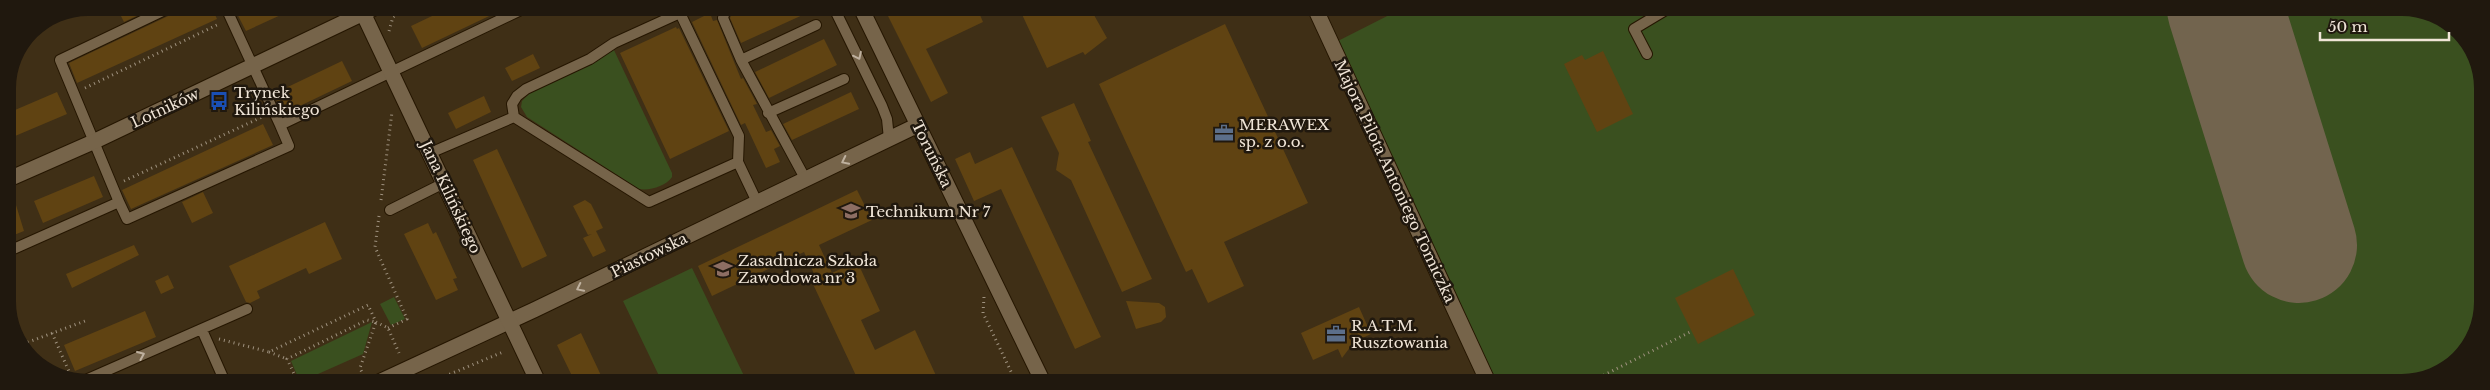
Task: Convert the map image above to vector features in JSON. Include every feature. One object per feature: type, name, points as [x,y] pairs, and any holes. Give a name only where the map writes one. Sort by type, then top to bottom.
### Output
[{"type":"street","name":"Lotników","points":[[16,175],[93,142],[356,16]]},
{"type":"street","name":"Jana Kilińskiego","points":[[370,16],[391,70],[534,374]]},
{"type":"street","name":"Toruńska","points":[[865,16],[1039,374]]},
{"type":"street","name":"Majora Pilota Antoniego Tomiczka","points":[[1319,16],[1484,374]]},
{"type":"street","name":"Piastowska","points":[[386,374],[509,322],[918,125]]},
{"type":"lane","points":[[152,16],[60,60],[127,219],[289,146],[231,18]]},
{"type":"lane","points":[[280,125],[391,70],[508,16]]},
{"type":"lane","points":[[673,16],[614,42],[590,59],[526,89],[517,96],[512,104],[514,117],[648,202],[738,162]]},
{"type":"lane","points":[[681,16],[739,136],[738,162],[757,202]]},
{"type":"lane","points":[[724,16],[741,60],[806,180]]},
{"type":"lane","points":[[838,16],[882,106],[887,119],[889,139]]},
{"type":"lane","points":[[1647,54],[1634,29],[1655,16]]},
{"type":"lane","points":[[741,60],[816,25]]},
{"type":"lane","points":[[768,112],[844,79]]},
{"type":"lane","points":[[430,153],[514,117]]},
{"type":"lane","points":[[390,210],[444,184]]},
{"type":"lane","points":[[16,247],[119,202]]},
{"type":"lane","points":[[100,374],[247,309]]},
{"type":"lane","points":[[202,330],[221,374]]},
{"type":"path","points":[[389,35],[389,24],[395,16]]},
{"type":"path","points":[[78,91],[231,18]]},
{"type":"path","points":[[112,186],[274,112]]},
{"type":"path","points":[[984,288],[983,313],[1012,374]]},
{"type":"path","points":[[269,352],[368,305],[376,322],[360,368],[366,374]]},
{"type":"path","points":[[287,359],[367,320],[388,328],[399,353]]},
{"type":"path","points":[[29,342],[85,321]]},
{"type":"path","points":[[1606,374],[1692,331]]},
{"type":"path","points":[[52,333],[68,371]]},
{"type":"path","points":[[214,337],[269,352],[287,359],[294,374]]},
{"type":"path","points":[[450,374],[503,352],[500,345]]},
{"type":"green space","points":[[1387,16],[2402,16],[2421,19],[2442,28],[2456,41],[2464,52],[2472,74],[2474,88],[2474,302],[2470,325],[2456,349],[2442,362],[2430,368],[2402,374],[1484,374],[1332,44]]},
{"type":"green space","points":[[613,48],[672,173],[672,177],[666,183],[657,187],[639,189],[527,117],[521,107],[522,101],[530,93],[592,64]]},
{"type":"green space","points":[[692,268],[743,374],[658,374],[623,301]]},
{"type":"green space","points":[[394,297],[405,319],[391,325],[380,304]]},
{"type":"green space","points":[[372,322],[363,354],[318,374],[297,374],[291,361]]},
{"type":"building","points":[[121,16],[136,16],[124,22]]},
{"type":"building","points":[[168,16],[216,16],[217,19],[77,83],[69,63]]},
{"type":"building","points":[[238,16],[279,16],[246,31]]},
{"type":"building","points":[[432,16],[489,16],[422,48],[411,26]]},
{"type":"building","points":[[704,16],[711,16],[713,21],[717,20],[741,79],[743,78],[757,104],[753,105],[766,132],[771,130],[780,146],[774,149],[780,162],[766,168],[745,123],[741,125],[692,22]]},
{"type":"building","points":[[731,16],[800,16],[741,43]]},
{"type":"building","points":[[888,16],[980,16],[983,22],[926,49],[948,93],[931,102]]},
{"type":"building","points":[[1023,16],[1095,16],[1107,38],[1085,55],[1083,52],[1047,68]]},
{"type":"building","name":"MERAWEX sp. z o.o.","points":[[1225,24],[1308,203],[1224,242],[1244,286],[1208,303],[1192,269],[1186,272],[1099,84]]},
{"type":"building","points":[[676,27],[677,29],[679,28],[729,131],[670,159],[620,53]]},
{"type":"building","points":[[824,39],[837,65],[769,98],[755,72]]},
{"type":"building","points":[[1603,51],[1633,114],[1597,132],[1564,64],[1582,55],[1585,60]]},
{"type":"building","points":[[533,54],[540,68],[512,81],[505,68]]},
{"type":"building","points":[[342,61],[352,81],[283,114],[273,94]]},
{"type":"building","points":[[57,92],[67,114],[16,136],[16,110]]},
{"type":"building","points":[[851,92],[859,109],[792,140],[783,124]]},
{"type":"building","points":[[484,96],[491,112],[456,129],[448,113]]},
{"type":"building","points":[[1074,103],[1091,141],[1088,142],[1152,279],[1122,292],[1071,180],[1056,170],[1059,153],[1041,117]]},
{"type":"building","points":[[263,124],[273,145],[131,209],[122,190]]},
{"type":"building","points":[[1012,147],[1101,337],[1075,349],[1001,189],[974,201],[955,159],[970,152],[975,164]]},
{"type":"building","points":[[497,149],[547,256],[522,268],[473,160]]},
{"type":"building","points":[[94,176],[103,197],[43,223],[34,201]]},
{"type":"building","points":[[857,190],[872,220],[819,245],[832,273],[857,261],[880,311],[861,320],[875,350],[915,330],[935,374],[855,374],[812,282],[817,280],[804,252],[712,296],[698,266]]},
{"type":"building","points":[[203,192],[213,213],[192,223],[182,202]]},
{"type":"building","points":[[585,200],[591,204],[603,228],[596,231],[606,251],[593,257],[583,238],[592,234],[588,235],[573,206]]},
{"type":"building","points":[[16,205],[24,231],[16,234]]},
{"type":"building","points":[[325,222],[342,259],[309,274],[306,268],[257,291],[260,298],[250,303],[246,302],[229,266]]},
{"type":"building","points":[[428,223],[433,234],[436,232],[457,278],[453,279],[458,290],[436,300],[404,234]]},
{"type":"building","points":[[134,245],[139,255],[72,288],[66,274]]},
{"type":"building","points":[[1733,269],[1755,315],[1698,344],[1675,298]]},
{"type":"building","points":[[168,275],[174,288],[161,294],[155,281]]},
{"type":"building","points":[[1126,301],[1159,303],[1165,307],[1166,317],[1161,322],[1136,329]]},
{"type":"building","name":"R.A.T.M. Rusztowania","points":[[1359,307],[1371,334],[1354,342],[1342,358],[1338,349],[1313,360],[1301,333]]},
{"type":"building","points":[[145,311],[156,337],[75,371],[64,345]]},
{"type":"building","points":[[581,333],[600,374],[571,374],[557,345]]},
{"type":"runway","points":[[2227,16],[2299,245]]},
{"type":"place","name":"Trynek Kilińskiego","points":[[219,101]]},
{"type":"place","name":"MERAWEX sp. z o.o.","points":[[1224,133]]},
{"type":"place","name":"Technikum Nr 7","points":[[851,211]]},
{"type":"place","name":"Zasadnicza Szkoła Zawodowa nr 3","points":[[723,269]]},
{"type":"place","name":"R.A.T.M. Rusztowania","points":[[1336,334]]}]
